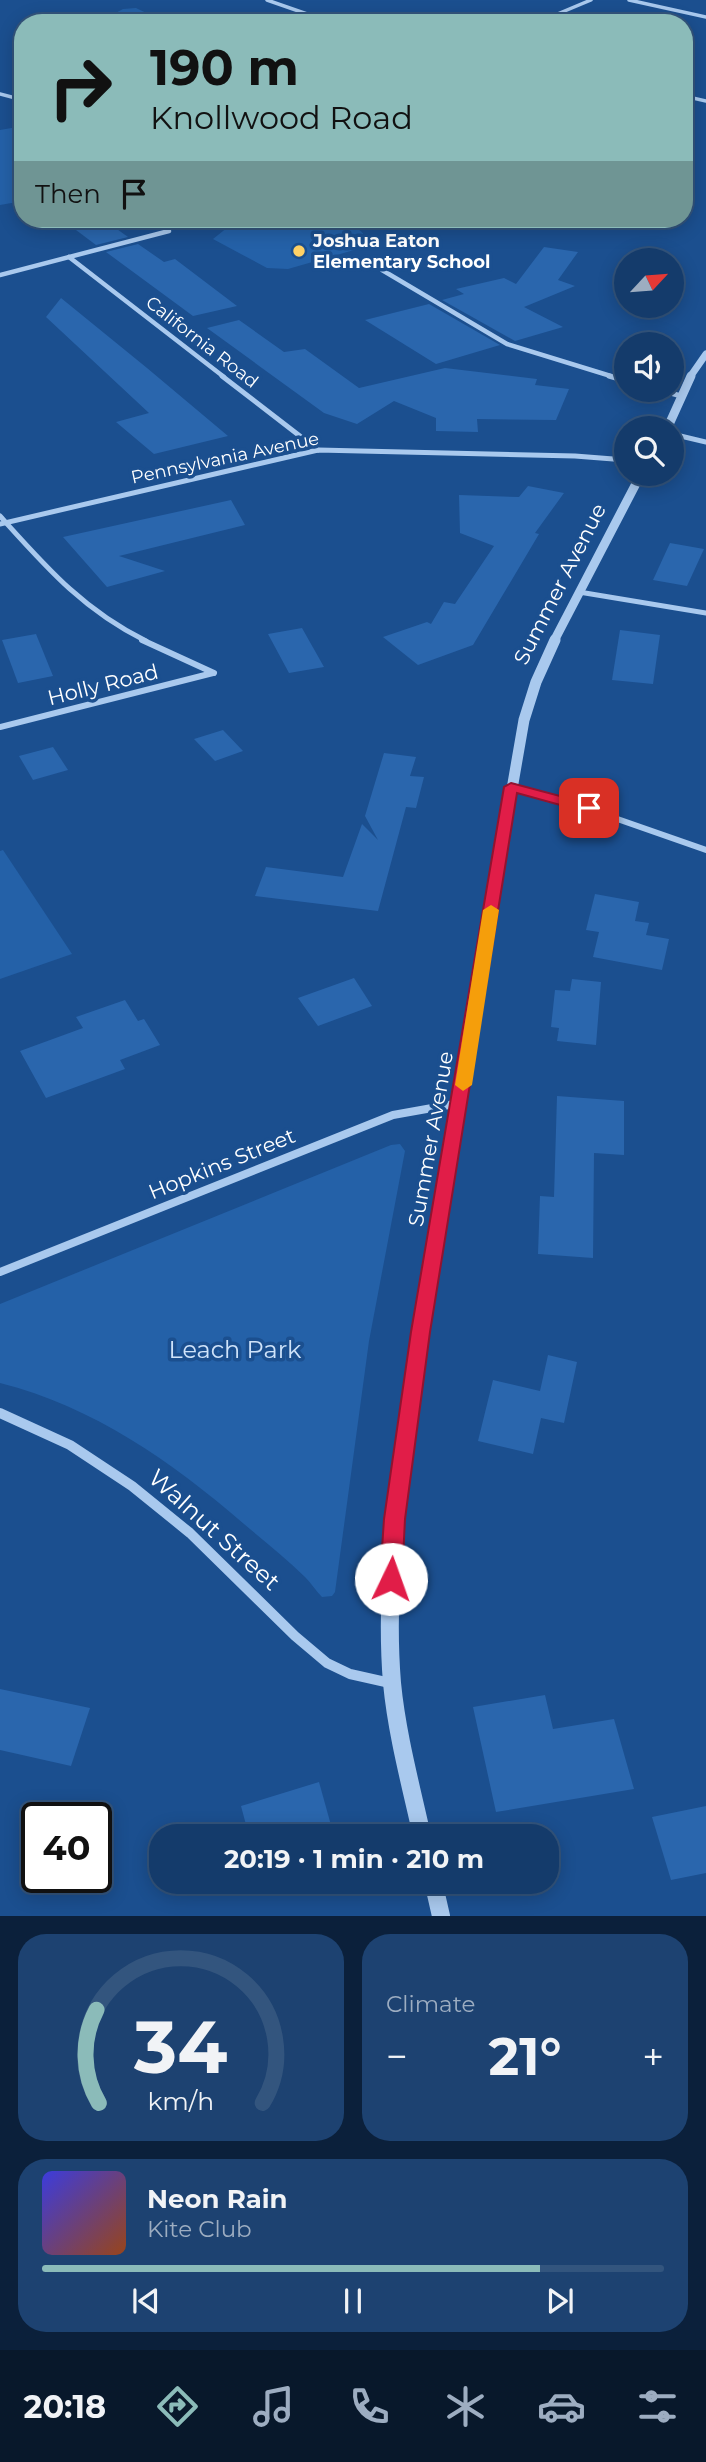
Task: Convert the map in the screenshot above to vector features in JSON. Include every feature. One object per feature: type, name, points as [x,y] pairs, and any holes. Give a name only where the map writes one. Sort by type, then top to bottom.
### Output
[{"type":"street","points":[[267,0],[307,14]]},
{"type":"street","points":[[558,14],[591,0]]},
{"type":"street","points":[[629,0],[692,14]]},
{"type":"street","points":[[0,275],[169,231]]},
{"type":"street","name":"California Road","points":[[69,257],[318,450]]},
{"type":"street","points":[[382,270],[507,344],[614,376]]},
{"type":"street","points":[[684,391],[706,354]]},
{"type":"street","points":[[684,437],[706,442]]},
{"type":"street","name":"Pennsylvania Avenue","points":[[3,523],[318,450],[614,459]]},
{"type":"street","name":"Summer Avenue","points":[[419,1824],[400,1740],[392,1683],[390,1600],[395,1519],[421,1332],[511,787],[536,683],[579,592],[635,486]]},
{"type":"street","points":[[0,516],[3,523]]},
{"type":"street","name":"Holly Road","points":[[0,727],[214,673],[119,626],[87,606],[3,523]]},
{"type":"street","points":[[579,592],[706,613]]},
{"type":"street","points":[[511,787],[563,800],[706,850]]},
{"type":"street","name":"Hopkins Street","points":[[0,1272],[393,1115],[460,1103]]},
{"type":"street","name":"Walnut Street","points":[[0,1413],[34,1426],[75,1447],[139,1490],[191,1533],[321,1659],[344,1672],[392,1683]]},
{"type":"street","points":[[436,1894],[441,1916]]},
{"type":"green space","points":[[136,8],[148,14],[114,14],[123,9]]},
{"type":"green space","points":[[14,128],[14,203],[0,205],[0,130]]},
{"type":"green space","points":[[227,228],[356,228],[364,234],[368,246],[288,269],[267,268],[213,239]]},
{"type":"green space","points":[[3,850],[72,954],[0,979],[0,851]]},
{"type":"green space","name":"Leach Park","points":[[400,1144],[405,1151],[369,1341],[335,1592],[332,1596],[322,1597],[290,1563],[160,1458],[68,1406],[0,1383],[0,1304],[391,1145]]},
{"type":"building","points":[[73,228],[116,228],[128,237],[96,245]]},
{"type":"building","points":[[138,244],[164,262],[175,259],[237,306],[193,316],[106,252]]},
{"type":"building","points":[[544,247],[578,252],[558,280],[575,286],[524,307],[563,327],[515,341],[442,300],[464,294],[456,289],[504,278],[516,284]]},
{"type":"building","points":[[61,298],[228,436],[154,454],[116,422],[149,413],[46,317]]},
{"type":"building","points":[[429,304],[500,345],[436,364],[365,320]]},
{"type":"building","points":[[239,320],[284,352],[305,349],[359,388],[445,368],[537,379],[535,385],[569,389],[556,420],[477,419],[478,432],[436,431],[436,418],[394,401],[357,424],[324,413],[207,328]]},
{"type":"building","points":[[528,486],[564,493],[535,533],[539,534],[473,645],[418,665],[383,637],[427,622],[431,624],[444,602],[455,604],[494,546],[460,533],[459,495],[519,497]]},
{"type":"building","points":[[231,500],[245,525],[119,556],[165,571],[107,587],[63,537]]},
{"type":"building","points":[[670,543],[704,549],[687,586],[653,580]]},
{"type":"building","points":[[302,628],[324,667],[289,673],[268,634]]},
{"type":"building","points":[[620,630],[660,635],[653,684],[612,680]]},
{"type":"building","points":[[36,634],[53,676],[18,683],[2,640]]},
{"type":"building","points":[[223,730],[243,751],[215,761],[194,739]]},
{"type":"building","points":[[53,747],[68,770],[33,780],[19,756]]},
{"type":"building","points":[[384,753],[416,757],[410,776],[424,777],[416,808],[406,807],[378,911],[255,896],[266,867],[343,877],[362,824],[378,840],[365,816]]},
{"type":"building","points":[[595,894],[639,902],[635,921],[649,923],[646,935],[669,939],[662,970],[593,957],[599,932],[586,930]]},
{"type":"building","points":[[354,978],[372,1006],[318,1026],[298,998]]},
{"type":"building","points":[[572,979],[601,982],[596,1045],[557,1041],[559,1028],[551,1027],[555,990],[570,991]]},
{"type":"building","points":[[125,1000],[138,1021],[144,1019],[160,1045],[120,1060],[125,1069],[46,1098],[20,1051],[83,1028],[76,1017]]},
{"type":"building","points":[[557,1096],[624,1101],[624,1155],[594,1153],[593,1258],[538,1254],[540,1196],[554,1197]]},
{"type":"building","points":[[548,1355],[577,1362],[564,1423],[541,1418],[533,1454],[478,1441],[493,1380],[540,1391]]},
{"type":"building","points":[[0,1689],[90,1708],[71,1766],[0,1750]]},
{"type":"building","points":[[545,1695],[553,1729],[614,1719],[634,1789],[496,1812],[473,1707]]},
{"type":"building","points":[[319,1782],[331,1824],[246,1824],[241,1806]]},
{"type":"building","points":[[706,1806],[706,1873],[671,1880],[652,1817]]},
{"type":"slow traffic","points":[[463,1085],[491,910]]},
{"type":"place","name":"Joshua Eaton Elementary School","points":[[299,251]]},
{"type":"route","points":[[391,1579],[395,1519],[421,1332],[511,787],[589,808]]}]
